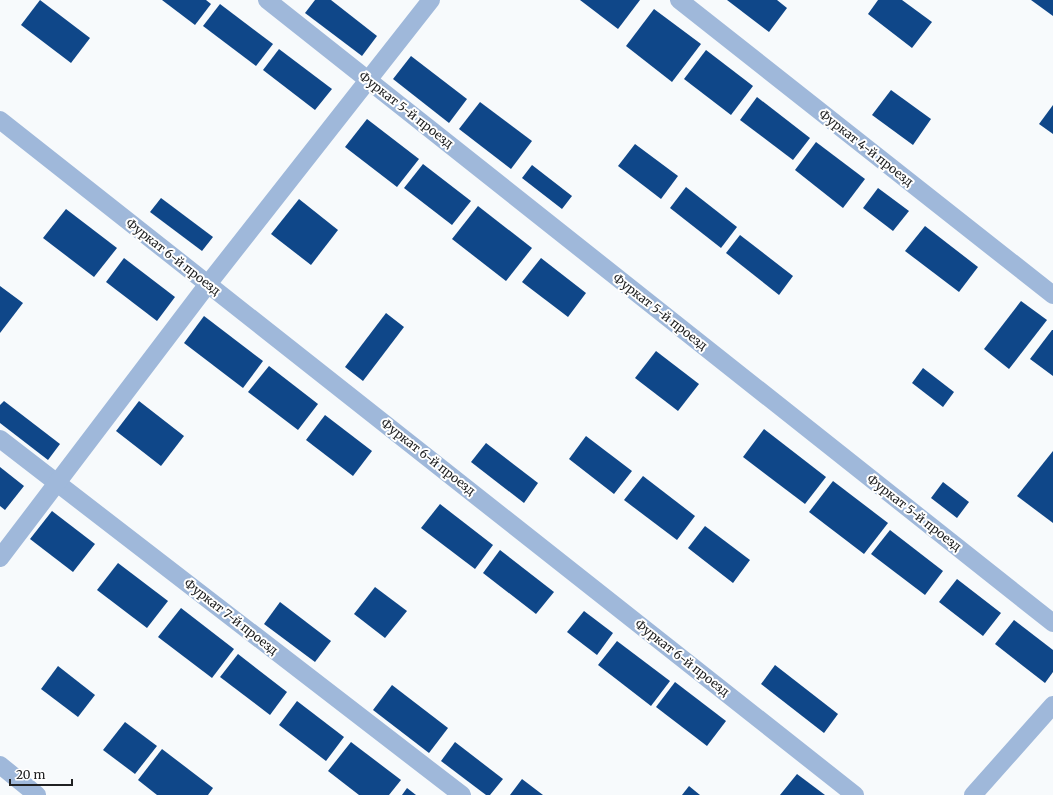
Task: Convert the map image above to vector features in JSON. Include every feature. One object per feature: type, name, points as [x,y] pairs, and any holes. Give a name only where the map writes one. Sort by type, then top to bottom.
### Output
[{"type":"street","name":"Фуркат 5-й проезд","points":[[267,0],[1053,623]]},
{"type":"street","points":[[0,558],[58,484],[208,284],[431,0]]},
{"type":"street","name":"Фуркат 4-й проезд","points":[[679,0],[1053,295]]},
{"type":"street","name":"Фуркат 6-й проезд","points":[[0,120],[855,795]]},
{"type":"street","name":"Фуркат 7-й проезд","points":[[0,439],[462,795]]},
{"type":"street","points":[[973,795],[1053,705]]},
{"type":"street","points":[[0,766],[37,795]]},
{"type":"building","points":[[40,0],[90,38],[71,63],[21,25]]},
{"type":"building","points":[[162,0],[206,0],[211,4],[195,25]]},
{"type":"building","points":[[315,0],[331,0],[377,36],[362,56],[305,13]]},
{"type":"building","points":[[580,0],[640,0],[618,29]]},
{"type":"building","points":[[727,0],[777,0],[787,8],[769,32]]},
{"type":"building","points":[[878,0],[902,0],[932,22],[912,48],[868,14]]},
{"type":"building","points":[[1031,0],[1053,0],[1053,16]]},
{"type":"building","points":[[220,4],[273,44],[256,66],[203,26]]},
{"type":"building","points":[[654,9],[701,44],[672,82],[626,46]]},
{"type":"building","points":[[279,49],[332,89],[315,110],[263,70]]},
{"type":"building","points":[[706,50],[753,86],[731,115],[684,79]]},
{"type":"building","points":[[411,56],[467,99],[449,123],[393,79]]},
{"type":"building","points":[[891,90],[931,119],[913,145],[872,115]]},
{"type":"building","points":[[757,97],[810,138],[793,160],[740,120]]},
{"type":"building","points":[[480,102],[532,141],[511,169],[459,129]]},
{"type":"building","points":[[1053,105],[1053,134],[1039,124]]},
{"type":"building","points":[[367,119],[419,159],[397,187],[345,147]]},
{"type":"building","points":[[816,142],[865,179],[843,208],[795,170]]},
{"type":"building","points":[[635,144],[678,176],[661,199],[618,166]]},
{"type":"building","points":[[423,164],[471,201],[452,225],[404,188]]},
{"type":"building","points":[[532,165],[572,196],[562,209],[522,178]]},
{"type":"building","points":[[686,187],[737,227],[721,248],[670,208]]},
{"type":"building","points":[[878,188],[909,211],[893,231],[863,208]]},
{"type":"building","points":[[161,198],[213,237],[202,251],[150,212]]},
{"type":"building","points":[[299,199],[338,230],[311,265],[271,234]]},
{"type":"building","points":[[478,206],[532,248],[506,281],[452,239]]},
{"type":"building","points":[[66,209],[117,248],[94,277],[43,238]]},
{"type":"building","points":[[925,226],[978,267],[959,292],[905,251]]},
{"type":"building","points":[[740,235],[793,276],[779,295],[726,253]]},
{"type":"building","points":[[124,258],[175,297],[157,321],[106,282]]},
{"type":"building","points":[[541,258],[586,293],[568,317],[522,282]]},
{"type":"building","points":[[0,286],[23,303],[0,333]]},
{"type":"building","points":[[1021,301],[1047,320],[1009,369],[984,349]]},
{"type":"building","points":[[386,313],[404,327],[363,381],[345,367]]},
{"type":"building","points":[[204,316],[263,361],[243,388],[184,343]]},
{"type":"building","points":[[1053,330],[1053,376],[1030,359]]},
{"type":"building","points":[[656,351],[699,384],[678,411],[635,378]]},
{"type":"building","points":[[269,366],[318,404],[298,430],[248,392]]},
{"type":"building","points":[[923,368],[954,392],[943,407],[912,383]]},
{"type":"building","points":[[4,401],[60,444],[48,460],[0,423],[0,405]]},
{"type":"building","points":[[139,401],[184,436],[161,466],[116,431]]},
{"type":"building","points":[[325,415],[372,451],[353,476],[306,440]]},
{"type":"building","points":[[764,429],[826,477],[805,504],[743,457]]},
{"type":"building","points":[[586,436],[632,471],[614,494],[569,459]]},
{"type":"building","points":[[486,443],[538,483],[524,503],[471,462]]},
{"type":"building","points":[[1053,451],[1053,523],[1017,496]]},
{"type":"building","points":[[0,467],[24,486],[5,510],[0,506]]},
{"type":"building","points":[[643,476],[695,516],[677,540],[624,500]]},
{"type":"building","points":[[833,481],[888,523],[864,554],[809,512]]},
{"type":"building","points":[[943,482],[969,502],[957,518],[931,498]]},
{"type":"building","points":[[440,504],[493,545],[475,569],[421,528]]},
{"type":"building","points":[[52,511],[95,544],[73,572],[30,539]]},
{"type":"building","points":[[705,526],[750,560],[733,583],[688,548]]},
{"type":"building","points":[[890,530],[943,571],[925,595],[871,554]]},
{"type":"building","points":[[500,550],[554,592],[536,614],[483,573]]},
{"type":"building","points":[[118,563],[168,601],[147,628],[97,590]]},
{"type":"building","points":[[957,579],[1001,613],[983,636],[939,602]]},
{"type":"building","points":[[375,587],[407,611],[385,638],[354,614]]},
{"type":"building","points":[[280,602],[331,641],[315,662],[264,624]]},
{"type":"building","points":[[181,608],[234,649],[212,678],[158,637]]},
{"type":"building","points":[[584,611],[613,633],[597,655],[567,632]]},
{"type":"building","points":[[1014,620],[1053,650],[1053,672],[1045,683],[995,644]]},
{"type":"building","points":[[617,641],[670,681],[651,706],[598,665]]},
{"type":"building","points":[[238,654],[287,692],[270,715],[220,677]]},
{"type":"building","points":[[775,665],[838,714],[824,733],[761,684]]},
{"type":"building","points":[[58,666],[95,695],[78,717],[41,689]]},
{"type":"building","points":[[675,682],[726,721],[707,746],[656,707]]},
{"type":"building","points":[[392,685],[448,728],[429,753],[373,710]]},
{"type":"building","points":[[297,701],[344,737],[326,761],[279,725]]},
{"type":"building","points":[[125,722],[157,746],[135,774],[103,750]]},
{"type":"building","points":[[351,742],[401,780],[389,795],[359,795],[328,771]]},
{"type":"building","points":[[455,742],[503,779],[490,795],[486,795],[441,761]]},
{"type":"building","points":[[162,749],[213,788],[208,795],[157,795],[138,780]]},
{"type":"building","points":[[797,774],[825,795],[780,795]]},
{"type":"building","points":[[522,779],[543,795],[510,795]]},
{"type":"building","points":[[689,786],[700,795],[682,795]]},
{"type":"building","points":[[407,788],[416,795],[402,795]]}]
